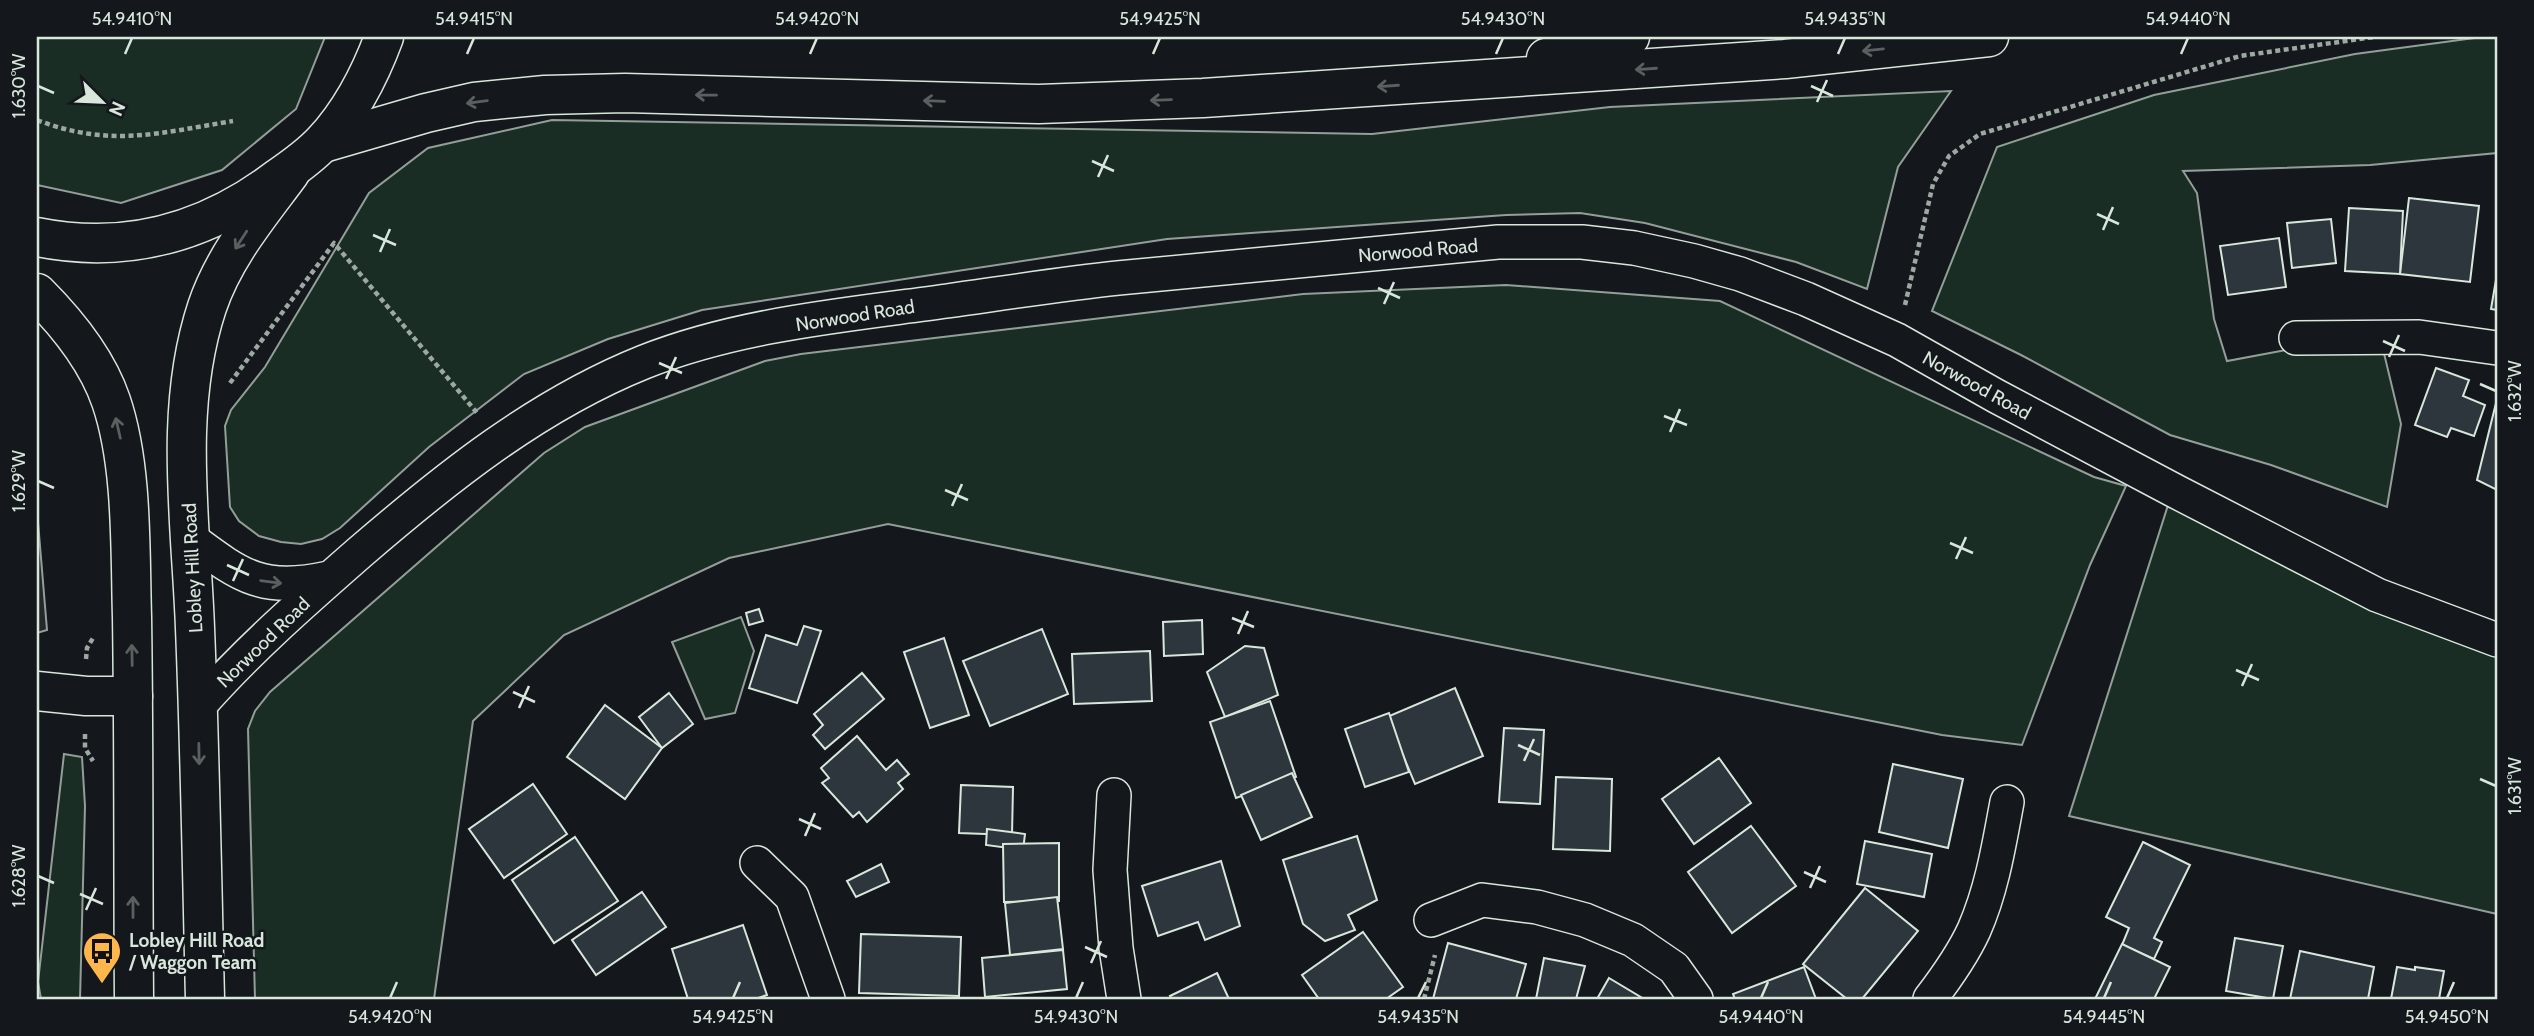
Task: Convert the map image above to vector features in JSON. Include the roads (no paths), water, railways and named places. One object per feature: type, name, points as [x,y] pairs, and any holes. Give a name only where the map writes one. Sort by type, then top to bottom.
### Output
[{"type":"main road","points":[[1456,81],[1630,37]]},
{"type":"main road","points":[[37,237],[107,244],[160,237],[207,221],[249,200],[309,154],[426,113],[474,102],[545,95],[625,93],[1039,104],[1203,98],[1785,60],[1989,37]]},
{"type":"main road","name":"Lobley Hill Road","points":[[205,999],[198,707],[187,464],[190,374],[201,328],[219,278],[240,241],[361,90],[381,46]]},
{"type":"main road","points":[[37,293],[65,323],[93,362],[114,414],[125,475],[130,540],[133,696],[134,999]]},
{"type":"main road","points":[[37,691],[86,696],[133,696]]},
{"type":"street","name":"Norwood Road","points":[[198,707],[234,666],[329,579],[412,508],[500,440],[595,383],[679,349],[822,318],[1114,278],[1498,242],[1582,242],[1634,248],[1740,274],[1806,299],[1897,340],[2177,492],[2377,594],[2497,640]]},
{"type":"street","points":[[2296,338],[2419,337],[2497,348]]},
{"type":"street","name":"Norwood Road","points":[[191,539],[231,569],[258,580],[284,584],[329,579]]},
{"type":"street","points":[[1114,795],[1110,870],[1124,999]]},
{"type":"street","points":[[1930,999],[1946,978],[1974,930],[1992,878],[2007,802]]},
{"type":"street","points":[[757,863],[792,897],[828,999]]},
{"type":"street","points":[[1431,920],[1482,900],[1537,907],[1585,920],[1633,940],[1674,968],[1696,999]]},
{"type":"place","name":"Lobley Hill Road / Waggon Team","points":[[102,985]]}]
